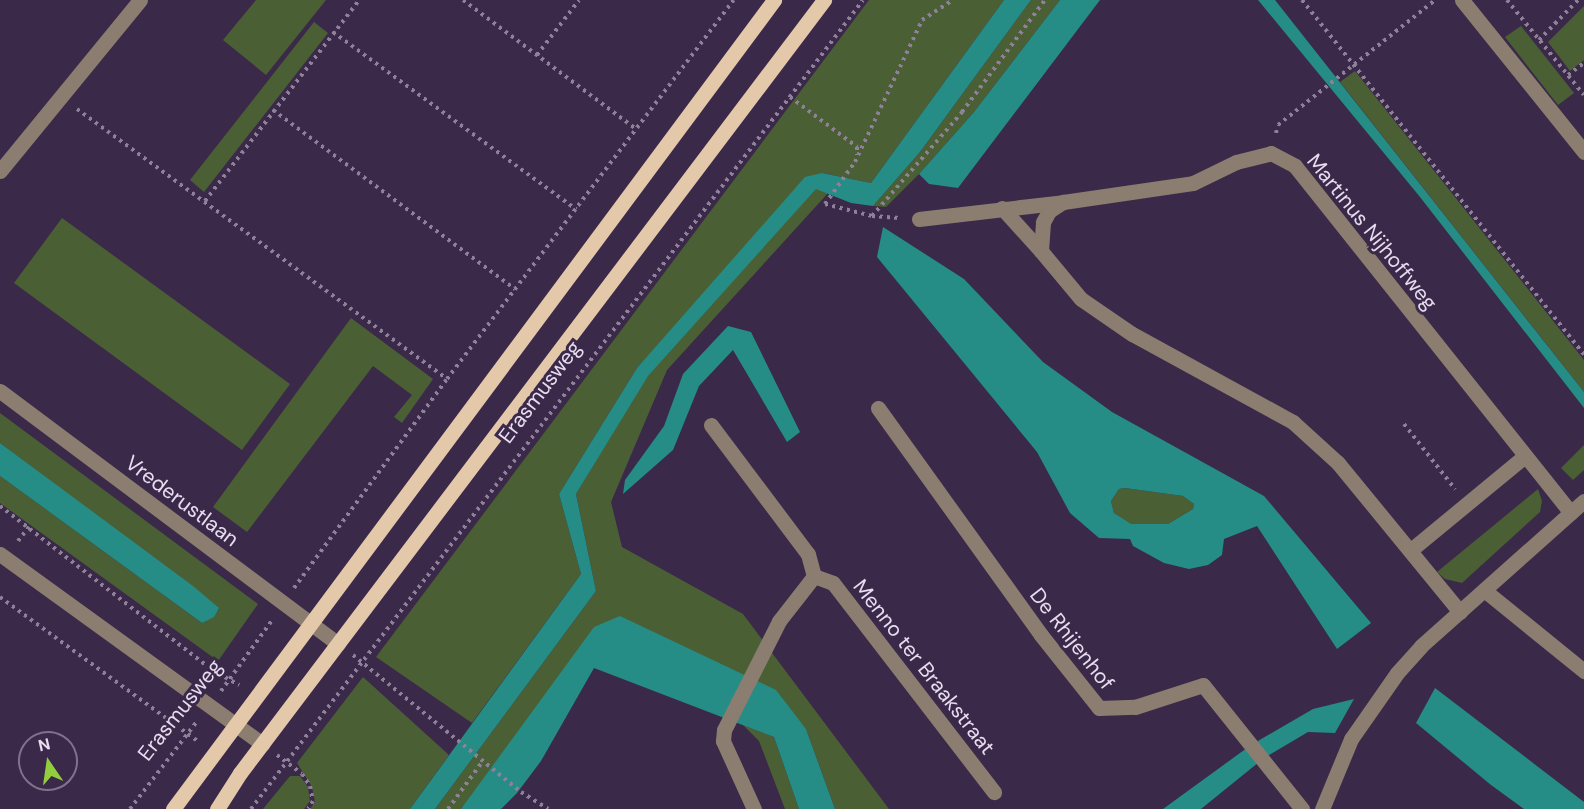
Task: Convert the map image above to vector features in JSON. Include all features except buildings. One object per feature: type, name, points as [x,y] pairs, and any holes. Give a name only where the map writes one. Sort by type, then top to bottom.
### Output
[{"type":"main road","name":"Erasmusweg","points":[[173,809],[313,626],[774,0]]},
{"type":"main road","name":"Erasmusweg","points":[[217,809],[262,744],[824,0]]},
{"type":"street","points":[[0,171],[140,0]]},
{"type":"street","points":[[1462,0],[1584,152]]},
{"type":"street","points":[[919,219],[1193,183],[1236,162],[1271,153]]},
{"type":"street","name":"Martinus Nijhoffweg","points":[[1271,153],[1295,166],[1571,513]]},
{"type":"street","points":[[1041,251],[1044,222],[1062,202]]},
{"type":"street","points":[[1002,208],[1081,299],[1132,334],[1293,422],[1338,463],[1412,549],[1460,612]]},
{"type":"street","name":"Vrederustlaan","points":[[0,391],[338,644]]},
{"type":"street","name":"De Rhijenhof","points":[[878,408],[1041,636],[1099,708],[1135,707],[1203,685],[1302,809]]},
{"type":"street","points":[[711,424],[808,554],[814,576],[778,621],[724,730],[723,741],[754,809]]},
{"type":"street","points":[[1412,549],[1525,456]]},
{"type":"street","points":[[1322,809],[1333,776],[1368,710],[1421,646],[1584,501]]},
{"type":"street","points":[[0,554],[262,744]]},
{"type":"street","name":"Menno ter Braakstraat","points":[[814,576],[833,583],[994,792]]},
{"type":"street","points":[[1484,590],[1584,671]]},
{"type":"path","points":[[205,201],[359,0]]},
{"type":"path","points":[[463,0],[636,129]]},
{"type":"path","points":[[537,55],[579,0]]},
{"type":"path","name":"Erasmusweg","points":[[130,809],[187,733],[231,680],[284,602],[447,379],[734,0]]},
{"type":"path","name":"Erasmusweg","points":[[251,809],[863,0]]},
{"type":"path","points":[[919,219],[872,216],[825,204],[833,196],[855,162],[922,20],[953,0]]},
{"type":"path","points":[[872,216],[963,112],[1045,0]]},
{"type":"path","points":[[1302,0],[1584,354]]},
{"type":"path","points":[[1271,153],[1278,125],[1435,0]]},
{"type":"path","points":[[1508,0],[1584,95]]},
{"type":"path","points":[[1539,40],[1578,0]]},
{"type":"path","points":[[333,32],[576,209]]},
{"type":"path","points":[[1568,75],[1584,63]]},
{"type":"path","points":[[60,96],[447,379]]},
{"type":"path","points":[[790,97],[857,147],[855,162]]},
{"type":"path","points":[[273,110],[515,289]]},
{"type":"path","points":[[1404,424],[1467,504]]},
{"type":"path","points":[[0,506],[212,670],[231,680]]},
{"type":"path","points":[[0,597],[187,733]]},
{"type":"path","points":[[338,644],[487,766],[548,809]]},
{"type":"path","points":[[262,744],[286,762],[310,786],[314,801],[308,809]]},
{"type":"path","points":[[448,809],[482,762]]},
{"type":"shaded area","points":[[256,0],[326,0],[266,75],[223,40]]},
{"type":"shaded area","points":[[869,0],[1004,0],[871,183],[822,173],[637,368],[559,494],[581,574],[472,723],[376,657]]},
{"type":"shaded area","points":[[1004,0],[1031,0],[920,152],[873,206],[851,203],[816,189],[648,376],[576,494],[596,591],[435,809],[410,809],[581,574],[559,494],[637,368],[805,177],[822,173],[871,183]]},
{"type":"shaded area","points":[[1031,0],[1060,0],[974,112],[919,174],[886,207],[873,206],[920,152]]},
{"type":"shaded area","points":[[1060,0],[1100,0],[958,188],[929,184],[919,174],[974,112]]},
{"type":"shaded area","points":[[1258,0],[1275,0],[1584,392],[1584,408],[1420,197]]},
{"type":"shaded area","points":[[1584,6],[1584,60],[1570,71],[1548,42]]},
{"type":"shaded area","points":[[314,22],[328,33],[204,192],[190,180]]},
{"type":"shaded area","points":[[1521,26],[1574,93],[1558,105],[1505,37]]},
{"type":"shaded area","points":[[1355,71],[1584,360],[1584,392],[1340,82]]},
{"type":"shaded area","points":[[816,188],[829,192],[667,370],[611,502],[622,547],[743,614],[889,809],[835,809],[806,729],[620,616],[461,809],[435,809],[596,591],[576,494],[647,376]]},
{"type":"shaded area","points":[[62,218],[290,384],[242,450],[14,283]]},
{"type":"shaded area","points":[[883,227],[964,279],[1043,362],[1112,412],[1264,496],[1371,623],[1337,649],[1257,526],[1224,539],[1222,555],[1208,565],[1189,569],[1164,563],[1133,546],[1130,539],[1099,538],[1070,513],[1037,452],[877,257]],"holes":[[[1125,488],[1183,496],[1194,504],[1193,509],[1168,524],[1131,524],[1114,513],[1111,501],[1119,489]]]},
{"type":"shaded area","points":[[351,318],[433,379],[402,423],[394,417],[412,395],[373,366],[247,532],[213,507]]},
{"type":"shaded area","points":[[728,326],[751,332],[800,432],[787,442],[733,350],[699,386],[673,450],[623,494],[625,480],[664,426],[683,374]]},
{"type":"shaded area","points":[[0,413],[258,604],[218,661],[0,503],[0,476],[202,623],[219,609],[0,443]]},
{"type":"shaded area","points":[[0,443],[193,586],[219,608],[214,617],[202,623],[0,476]]},
{"type":"shaded area","points":[[1584,445],[1584,470],[1573,480],[1561,468]]},
{"type":"shaded area","points":[[1119,489],[1183,496],[1194,504],[1193,509],[1168,524],[1130,524],[1114,513],[1111,501]]},
{"type":"shaded area","points":[[1538,489],[1542,501],[1540,512],[1462,583],[1445,579],[1437,572]]},
{"type":"shaded area","points":[[620,616],[776,690],[806,729],[835,809],[799,809],[774,737],[594,668],[541,761],[517,793],[501,809],[461,809],[594,627]]},
{"type":"shaded area","points":[[363,677],[449,755],[410,809],[310,809],[315,802],[312,787],[297,763]]},
{"type":"shaded area","points":[[1435,688],[1584,802],[1584,809],[1524,809],[1491,785],[1416,723]]},
{"type":"shaded area","points":[[1354,699],[1335,733],[1308,732],[1264,758],[1201,809],[1163,809],[1251,745],[1313,709]]},
{"type":"shaded area","points":[[743,725],[774,737],[799,809],[785,809],[759,741]]},
{"type":"shaded area","points":[[290,776],[300,776],[308,787],[310,801],[304,809],[263,809]]}]
